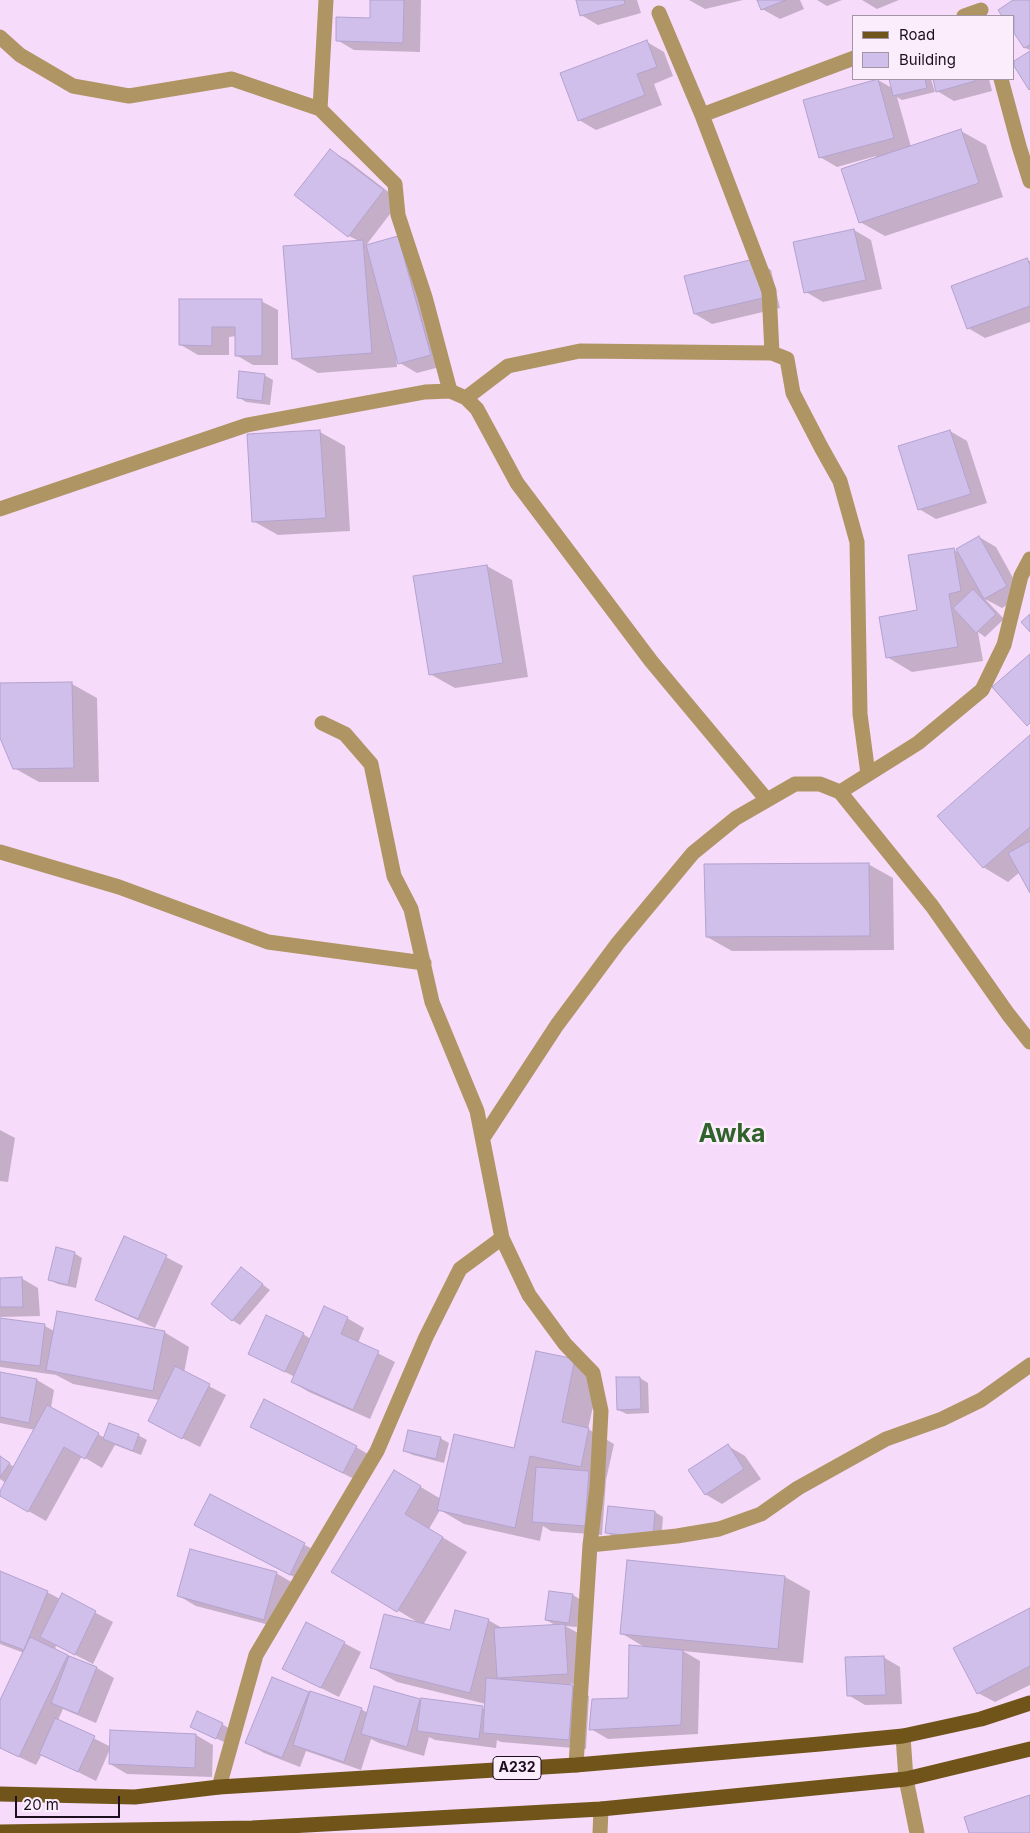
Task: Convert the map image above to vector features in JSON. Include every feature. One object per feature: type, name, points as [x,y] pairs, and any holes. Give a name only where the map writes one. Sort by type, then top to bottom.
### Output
[{"type":"main road","name":"A232","points":[[0,1794],[135,1797],[219,1787],[576,1765],[903,1736],[981,1719],[1030,1703]]},
{"type":"main road","points":[[0,1832],[252,1828],[601,1809],[906,1780],[1030,1749]]},
{"type":"street","points":[[320,109],[326,0]]},
{"type":"street","points":[[966,15],[981,9]]},
{"type":"street","points":[[659,13],[702,115],[769,291],[772,353]]},
{"type":"street","points":[[0,37],[20,55],[73,86],[129,96],[232,79],[320,109],[395,184],[398,214],[425,296],[450,391]]},
{"type":"street","points":[[702,115],[852,59]]},
{"type":"street","points":[[1001,80],[1030,181]]},
{"type":"street","points":[[466,398],[508,366],[580,351],[772,353],[787,359],[793,393],[840,481],[856,542],[860,714],[868,774]]},
{"type":"street","points":[[0,509],[247,425],[425,392],[450,391],[466,398],[477,409],[517,483],[651,661],[767,800]]},
{"type":"street","points":[[840,792],[918,743],[982,690],[1004,645],[1022,576],[1030,559]]},
{"type":"street","points":[[322,723],[345,734],[371,764],[394,876],[411,909],[432,1002],[477,1111],[502,1238],[529,1296],[564,1344],[593,1373],[601,1411],[597,1488],[590,1545],[576,1765]]},
{"type":"street","points":[[483,1138],[557,1025],[618,943],[675,876],[701,848],[736,818],[795,784],[820,784],[840,792],[932,906],[1030,1042]]},
{"type":"street","points":[[0,852],[119,888],[268,942],[424,963]]},
{"type":"street","points":[[219,1787],[256,1654],[377,1451],[426,1337],[460,1269],[502,1238]]},
{"type":"street","points":[[590,1545],[686,1535],[719,1529],[761,1514],[798,1488],[886,1439],[942,1418],[981,1400],[1030,1365]]},
{"type":"street","points":[[903,1736],[906,1780],[918,1833]]},
{"type":"street","points":[[600,1833],[601,1809]]},
{"type":"building","points":[[370,0],[404,0],[403,43],[336,41],[336,17],[370,18]]},
{"type":"building","points":[[576,0],[624,0],[625,4],[580,16]]},
{"type":"building","points":[[757,0],[786,0],[761,10]]},
{"type":"building","points":[[1013,0],[1030,0],[1030,45],[1024,48],[1015,34],[1015,15],[1001,15],[998,10]]},
{"type":"building","points":[[647,40],[657,67],[637,74],[645,95],[578,121],[560,73]]},
{"type":"building","points":[[1030,51],[1029,90],[1015,68],[1015,60]]},
{"type":"building","points":[[878,80],[894,138],[819,158],[803,100]]},
{"type":"building","points":[[889,80],[925,80],[927,88],[893,96]]},
{"type":"building","points":[[933,80],[975,80],[975,81],[936,92]]},
{"type":"building","points":[[961,129],[979,183],[859,223],[841,169]]},
{"type":"building","points":[[330,149],[384,190],[348,237],[294,195]]},
{"type":"building","points":[[854,229],[866,280],[804,293],[793,242]]},
{"type":"building","points":[[398,236],[431,355],[398,364],[366,245]]},
{"type":"building","points":[[363,240],[372,353],[292,359],[283,246]]},
{"type":"building","points":[[1027,258],[1030,265],[1030,306],[967,329],[951,286]]},
{"type":"building","points":[[754,259],[763,298],[694,314],[684,276]]},
{"type":"building","points":[[179,299],[262,299],[262,356],[235,356],[235,327],[212,327],[212,346],[179,345]]},
{"type":"building","points":[[239,371],[265,374],[262,401],[237,398]]},
{"type":"building","points":[[320,430],[326,518],[252,522],[247,434]]},
{"type":"building","points":[[950,430],[971,494],[918,510],[898,446]]},
{"type":"building","points":[[979,536],[1007,586],[984,599],[956,549]]},
{"type":"building","points":[[954,548],[961,591],[949,594],[958,647],[886,658],[879,617],[917,610],[908,555]]},
{"type":"building","points":[[487,565],[503,663],[429,675],[413,576]]},
{"type":"building","points":[[973,589],[996,614],[976,633],[953,608]]},
{"type":"building","points":[[1030,614],[1030,632],[1021,622]]},
{"type":"building","points":[[1030,654],[1030,723],[1027,726],[992,687]]},
{"type":"building","points":[[72,682],[74,768],[13,769],[0,738],[0,683]]},
{"type":"building","points":[[1030,735],[1030,827],[983,868],[937,816]]},
{"type":"building","points":[[1030,841],[1030,893],[1008,853]]},
{"type":"building","points":[[869,863],[870,936],[706,937],[704,864]]},
{"type":"building","points":[[124,1236],[167,1255],[138,1319],[95,1300]]},
{"type":"building","points":[[56,1247],[75,1252],[68,1285],[48,1280]]},
{"type":"building","points":[[241,1267],[263,1284],[232,1321],[211,1304]]},
{"type":"building","points":[[22,1277],[23,1307],[0,1307],[0,1278]]},
{"type":"building","points":[[324,1306],[348,1317],[341,1334],[379,1351],[353,1410],[291,1382]]},
{"type":"building","points":[[57,1311],[165,1331],[153,1391],[46,1370]]},
{"type":"building","points":[[266,1315],[304,1333],[285,1372],[248,1354]]},
{"type":"building","points":[[0,1318],[45,1324],[40,1366],[0,1361]]},
{"type":"building","points":[[536,1351],[575,1359],[562,1422],[589,1428],[581,1467],[530,1456],[515,1528],[437,1510],[454,1434],[514,1448]]},
{"type":"building","points":[[175,1366],[210,1384],[182,1439],[148,1421]]},
{"type":"building","points":[[0,1372],[37,1379],[29,1423],[0,1417]]},
{"type":"building","points":[[616,1377],[640,1377],[641,1409],[617,1410]]},
{"type":"building","points":[[264,1399],[357,1446],[343,1473],[250,1427]]},
{"type":"building","points":[[47,1405],[99,1433],[85,1459],[64,1447],[28,1512],[0,1496],[0,1491]]},
{"type":"building","points":[[109,1423],[139,1434],[133,1451],[103,1439]]},
{"type":"building","points":[[408,1430],[441,1437],[436,1459],[403,1451]]},
{"type":"building","points":[[728,1444],[744,1469],[705,1495],[688,1470]]},
{"type":"building","points":[[0,1456],[10,1463],[0,1477]]},
{"type":"building","points":[[536,1467],[589,1471],[585,1526],[532,1522]]},
{"type":"building","points":[[394,1470],[421,1486],[405,1514],[443,1537],[397,1612],[331,1572]]},
{"type":"building","points":[[210,1494],[305,1543],[290,1575],[194,1525]]},
{"type":"building","points":[[608,1506],[655,1511],[653,1538],[605,1533]]},
{"type":"building","points":[[190,1549],[277,1572],[264,1620],[177,1596]]},
{"type":"building","points":[[627,1560],[785,1576],[778,1649],[620,1634]]},
{"type":"building","points":[[0,1571],[48,1591],[24,1650],[0,1641]]},
{"type":"building","points":[[549,1591],[573,1594],[569,1623],[545,1620]]},
{"type":"building","points":[[62,1593],[96,1611],[75,1655],[40,1637]]},
{"type":"building","points":[[1030,1608],[1030,1666],[977,1694],[953,1648]]},
{"type":"building","points":[[455,1610],[489,1619],[470,1693],[370,1668],[384,1614],[450,1630]]},
{"type":"building","points":[[306,1622],[345,1642],[321,1688],[282,1669]]},
{"type":"building","points":[[565,1624],[568,1674],[497,1678],[494,1628]]},
{"type":"building","points":[[30,1637],[68,1655],[19,1757],[0,1748],[0,1700]]},
{"type":"building","points":[[629,1645],[683,1650],[681,1725],[589,1730],[592,1699],[628,1698]]},
{"type":"building","points":[[69,1656],[97,1667],[78,1714],[51,1703]]},
{"type":"building","points":[[884,1656],[886,1695],[847,1696],[845,1657]]},
{"type":"building","points":[[272,1677],[309,1692],[282,1758],[245,1743]]},
{"type":"building","points":[[486,1678],[573,1685],[569,1740],[483,1733]]},
{"type":"building","points":[[374,1686],[420,1699],[407,1747],[361,1734]]},
{"type":"building","points":[[310,1691],[362,1708],[344,1762],[293,1745]]},
{"type":"building","points":[[421,1698],[483,1706],[479,1739],[417,1731]]},
{"type":"building","points":[[197,1711],[223,1723],[216,1739],[190,1727]]},
{"type":"building","points":[[55,1718],[95,1736],[78,1772],[39,1754]]},
{"type":"building","points":[[110,1730],[196,1734],[195,1768],[109,1764]]},
{"type":"building","points":[[1030,1795],[1030,1833],[969,1833],[964,1817]]},
{"type":"district","name":"Awka","points":[[732,1134]]}]
